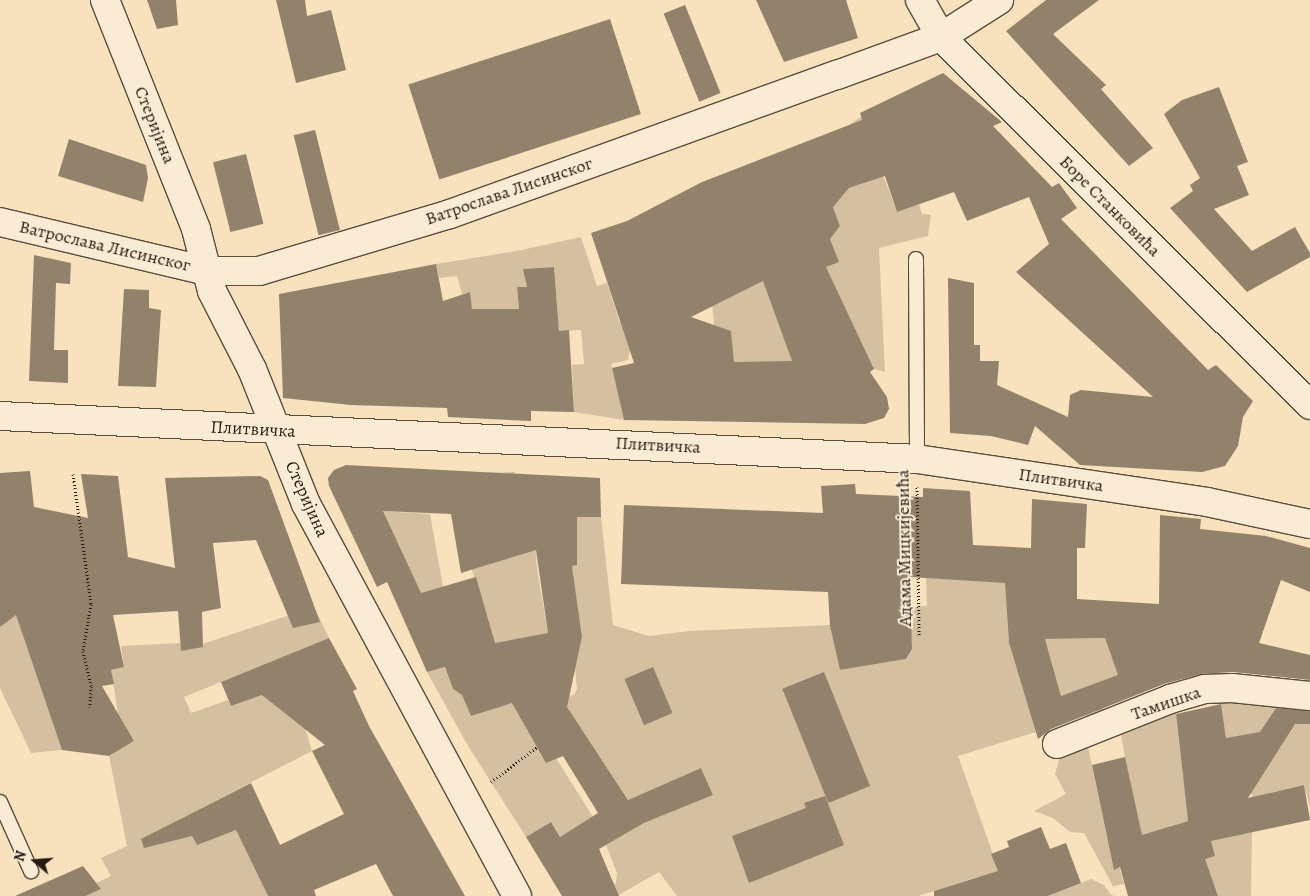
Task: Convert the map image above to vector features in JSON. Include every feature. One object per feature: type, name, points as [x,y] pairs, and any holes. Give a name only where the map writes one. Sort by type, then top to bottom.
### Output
[{"type":"street","name":"Стеријина","points":[[105,0],[196,229],[212,291],[246,354],[306,504],[517,896]]},
{"type":"street","name":"Боре Станковића","points":[[920,0],[941,37],[1310,405]]},
{"type":"street","name":"Ватрослава Лисинског","points":[[0,222],[207,271],[259,271],[450,214],[941,37],[999,0]]},
{"type":"street","name":"Плитвичка","points":[[0,416],[277,430],[589,442],[917,459],[1207,502],[1310,524]]},
{"type":"street","name":"Тамишка","points":[[1057,744],[1170,699],[1205,689],[1232,688],[1310,696]]},
{"type":"lane","points":[[916,258],[917,459]]},
{"type":"lane","points":[[0,802],[31,871]]},
{"type":"path","name":"Адама Мицкијевића","points":[[917,459],[919,637]]},
{"type":"path","points":[[73,474],[91,604],[83,650],[91,686],[90,707]]},
{"type":"path","points":[[491,782],[537,747]]},
{"type":"shaded area","points":[[861,117],[897,212],[919,204],[922,214],[931,215],[928,236],[879,248],[885,372],[874,369],[829,274],[821,269],[838,262],[826,235],[835,232],[840,226],[833,207],[840,191],[871,181],[850,124]]},
{"type":"shaded area","points":[[581,237],[597,286],[607,283],[620,323],[637,319],[628,360],[611,364],[624,420],[574,412],[572,365],[584,364],[581,330],[559,331],[554,267],[523,269],[527,287],[517,288],[519,309],[508,309],[477,364],[470,292],[462,294],[457,276],[439,278],[436,264],[517,251]]},
{"type":"shaded area","points":[[765,280],[792,361],[771,362],[740,421],[731,332],[714,325],[712,302]]},
{"type":"shaded area","points":[[515,472],[515,498],[532,500],[537,569],[548,633],[514,640],[454,664],[447,635],[489,621],[468,558],[478,568],[515,556],[482,473]]},
{"type":"shaded area","points":[[383,511],[430,514],[443,587],[419,594]]},
{"type":"shaded area","points":[[577,517],[601,517],[613,625],[649,636],[690,631],[830,625],[840,670],[906,659],[912,649],[910,607],[927,606],[926,578],[1005,581],[1009,643],[1036,732],[958,756],[1008,896],[985,896],[978,877],[918,896],[677,896],[659,872],[617,896],[608,892],[616,883],[617,873],[606,845],[644,823],[713,795],[701,768],[628,800],[560,697],[574,695],[577,689],[575,669],[582,637],[572,566],[577,565]]},
{"type":"shaded area","points":[[0,561],[62,750],[31,753],[0,688]]},
{"type":"shaded area","points":[[314,607],[329,638],[184,697],[191,713],[228,700],[231,706],[262,695],[304,724],[312,751],[176,821],[185,837],[192,836],[197,844],[236,830],[268,896],[86,896],[101,889],[96,883],[111,876],[101,858],[127,846],[109,756],[134,741],[118,714],[111,670],[124,667],[121,646],[180,643],[182,651]]},
{"type":"shaded area","points":[[1045,639],[1141,639],[1143,662],[1117,672],[1119,679],[1094,688],[1105,714],[1087,719],[1079,690],[1061,696]]},
{"type":"shaded area","points":[[445,667],[453,689],[462,695],[471,716],[514,702],[546,762],[556,758],[593,817],[560,837],[551,822],[526,837],[468,746],[427,672]]},
{"type":"shaded area","points":[[1220,697],[1280,702],[1250,748],[1278,750],[1295,724],[1310,724],[1310,807],[1304,785],[1252,797],[1238,736],[1226,738]]},
{"type":"shaded area","points":[[1175,708],[1188,821],[1170,826],[1167,831],[1113,846],[1124,884],[1113,886],[1084,833],[1070,832],[1053,818],[1034,811],[1066,794],[1055,774],[1061,753],[1087,742],[1108,842],[1125,757],[1120,730]]},
{"type":"shaded area","points":[[1203,816],[1252,832],[1251,896],[1218,896],[1204,859]]},
{"type":"shaded area","points":[[1091,879],[1104,885],[1111,895],[1115,896],[1048,896]]},
{"type":"building","points":[[147,0],[176,0],[178,25],[157,29]]},
{"type":"building","points":[[276,0],[305,0],[307,16],[331,10],[346,70],[296,83]]},
{"type":"building","points":[[756,0],[846,0],[858,38],[784,62]]},
{"type":"building","points":[[1046,0],[1099,0],[1053,34],[1106,85],[1101,89],[1153,148],[1129,166],[1006,31]]},
{"type":"building","points":[[685,5],[721,93],[699,102],[664,14]]},
{"type":"building","points":[[610,19],[641,114],[439,180],[408,85]]},
{"type":"building","points":[[943,73],[1002,122],[993,126],[1052,187],[1059,183],[1077,208],[1061,219],[1208,370],[1216,365],[1253,401],[1243,417],[1238,446],[1225,466],[1202,472],[1080,465],[1035,426],[1028,445],[991,436],[950,433],[948,278],[974,283],[974,345],[980,345],[980,361],[999,361],[997,385],[1068,417],[1070,395],[1081,390],[1153,397],[1016,272],[1049,244],[1029,197],[967,221],[954,192],[897,212],[885,176],[849,188],[833,207],[840,226],[830,239],[839,262],[826,267],[874,369],[870,372],[887,397],[889,409],[884,418],[865,424],[624,420],[612,368],[634,363],[591,233],[627,221],[702,182],[862,120],[860,113]],"holes":[[[763,281],[792,361],[734,362],[731,331],[691,317]]]},
{"type":"building","points":[[1219,87],[1248,162],[1237,166],[1249,195],[1214,209],[1252,251],[1295,227],[1310,253],[1310,257],[1247,292],[1170,208],[1193,191],[1190,185],[1200,178],[1164,114],[1182,100]]},
{"type":"building","points":[[315,130],[340,230],[319,235],[294,135]]},
{"type":"building","points":[[69,139],[146,165],[148,178],[143,202],[58,176]]},
{"type":"building","points":[[246,154],[263,224],[230,232],[213,162]]},
{"type":"building","points":[[34,255],[71,263],[70,284],[56,283],[54,350],[68,350],[68,383],[29,381]]},
{"type":"building","points":[[436,264],[443,301],[470,292],[472,309],[519,309],[517,287],[527,287],[523,269],[554,267],[559,331],[569,330],[574,412],[531,411],[531,421],[448,417],[447,408],[351,405],[283,398],[279,294]]},
{"type":"building","points":[[124,289],[149,290],[149,308],[161,310],[156,387],[118,386]]},
{"type":"building","points":[[346,465],[600,478],[601,517],[577,517],[577,565],[572,566],[582,637],[567,707],[628,800],[701,768],[713,795],[644,823],[599,849],[619,896],[562,896],[526,837],[551,822],[560,837],[598,813],[563,756],[546,763],[512,703],[471,716],[462,695],[453,689],[445,667],[427,672],[387,582],[377,587],[329,486],[328,478],[334,470]],"holes":[[[383,511],[451,514],[461,573],[536,550],[548,633],[495,643],[476,577],[421,593]]]},
{"type":"building","points":[[30,471],[34,507],[88,518],[81,474],[118,476],[128,557],[175,568],[165,478],[260,476],[268,480],[320,622],[293,628],[256,540],[213,543],[221,608],[202,612],[203,647],[181,651],[178,611],[113,615],[124,667],[111,670],[114,684],[102,686],[134,741],[109,756],[62,750],[16,615],[0,627],[0,473]]},
{"type":"building","points":[[855,484],[856,494],[923,497],[923,488],[970,491],[973,545],[1031,548],[1032,499],[1087,504],[1085,548],[1077,548],[1077,599],[1159,604],[1160,515],[1201,519],[1200,529],[1266,536],[1310,548],[1310,592],[1281,580],[1259,643],[1310,655],[1310,680],[1233,672],[1201,674],[1164,684],[1051,729],[1038,739],[1009,643],[1005,583],[910,577],[912,649],[906,659],[840,670],[830,626],[828,592],[621,584],[624,505],[823,513],[821,486]],"holes":[[[1105,638],[1118,675],[1061,696],[1045,639]]]},
{"type":"building","points":[[329,638],[357,689],[353,691],[369,726],[465,896],[393,896],[376,864],[314,890],[316,896],[268,896],[236,830],[197,845],[192,836],[144,848],[141,839],[251,783],[280,845],[344,814],[312,751],[325,745],[262,695],[231,706],[221,682]]},
{"type":"building","points":[[653,667],[673,713],[644,725],[624,679]]},
{"type":"building","points":[[824,672],[870,786],[828,803],[782,689]]},
{"type":"building","points":[[1221,704],[1226,738],[1260,732],[1276,708],[1310,711],[1310,724],[1295,724],[1248,798],[1304,785],[1310,820],[1211,841],[1215,856],[1205,859],[1218,896],[1128,896],[1120,867],[1114,870],[1092,765],[1125,757],[1142,835],[1188,821],[1176,714]]},
{"type":"building","points":[[825,796],[844,845],[749,883],[732,836],[806,808],[804,803]]},
{"type":"building","points":[[1041,827],[1050,849],[1066,843],[1081,883],[1048,896],[934,896],[934,891],[998,871],[991,854],[1009,847],[1007,841]]},
{"type":"building","points":[[83,866],[101,889],[86,896],[15,896]]}]
